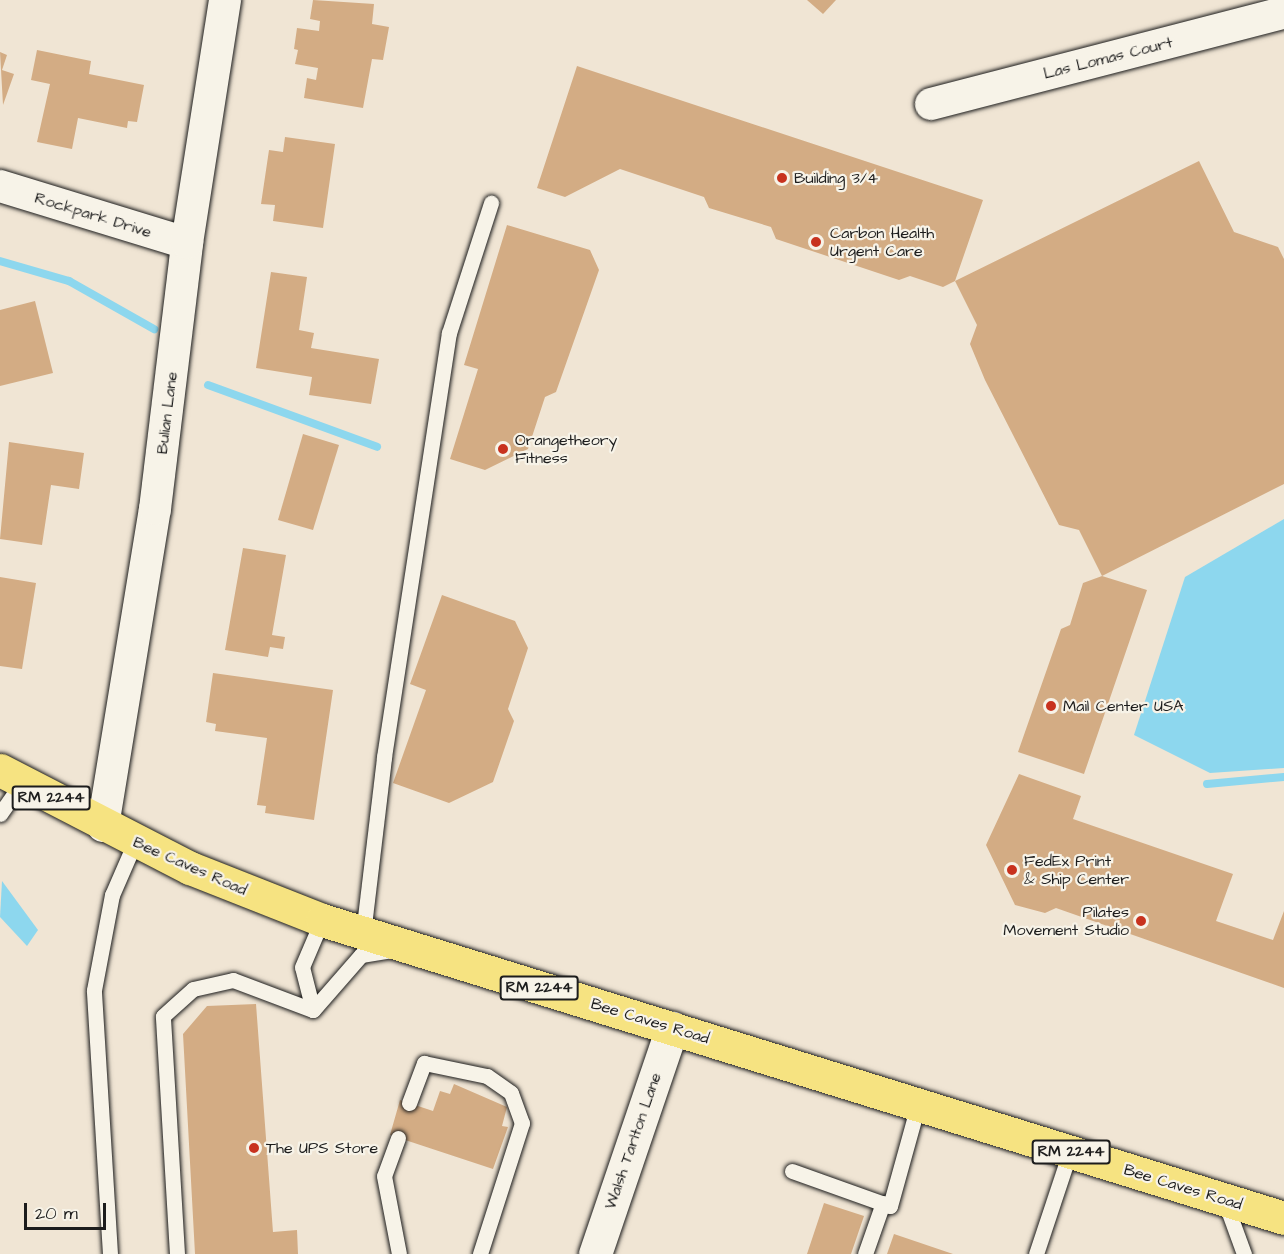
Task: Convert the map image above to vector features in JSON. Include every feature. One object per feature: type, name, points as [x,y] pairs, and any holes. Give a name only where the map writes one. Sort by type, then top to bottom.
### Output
[{"type":"main road","name":"Bee Caves Road","points":[[11,777],[135,842],[322,920],[406,948],[1284,1218]]},
{"type":"street","name":"Bulian Lane","points":[[103,826],[155,509],[187,243],[225,0]]},
{"type":"street","name":"Las Lomas Court","points":[[931,104],[1284,13]]},
{"type":"street","name":"Rockpark Drive","points":[[0,186],[187,243]]},
{"type":"street","name":"Walsh Tarlton Lane","points":[[595,1254],[672,1028]]},
{"type":"lane","points":[[363,934],[384,757],[449,333],[491,203]]},
{"type":"lane","points":[[0,814],[11,777]]},
{"type":"lane","points":[[110,1254],[94,990],[112,895],[135,842]]},
{"type":"lane","points":[[313,1010],[302,967],[322,920]]},
{"type":"lane","points":[[313,1010],[361,955],[406,948]]},
{"type":"lane","points":[[177,1254],[163,1016],[193,989],[233,980],[313,1010]]},
{"type":"lane","points":[[409,1103],[424,1063],[488,1076],[512,1093],[522,1123],[480,1254]]},
{"type":"lane","points":[[865,1254],[886,1205],[918,1105]]},
{"type":"lane","points":[[398,1138],[384,1176],[399,1254]]},
{"type":"lane","points":[[1036,1254],[1070,1152]]},
{"type":"lane","points":[[792,1171],[886,1205]]},
{"type":"lane","points":[[1224,1199],[1244,1254]]},
{"type":"water","points":[[1284,519],[1284,768],[1210,773],[1134,735],[1185,577]]},
{"type":"water","points":[[2,881],[38,930],[27,946],[0,917]]},
{"type":"building","points":[[313,0],[374,4],[372,24],[389,27],[383,60],[372,59],[363,108],[304,98],[307,78],[316,80],[318,68],[295,64],[298,50],[294,49],[297,28],[319,31],[320,21],[310,19]]},
{"type":"building","points":[[807,0],[836,0],[823,14]]},
{"type":"building","points":[[37,50],[91,61],[89,74],[144,85],[137,122],[128,121],[127,128],[78,118],[72,149],[37,142],[50,84],[31,80]]},
{"type":"building","points":[[0,52],[7,55],[2,70],[14,74],[3,105]]},
{"type":"building","name":"Building 3/4","points":[[577,66],[983,200],[955,281],[943,287],[910,276],[899,280],[776,239],[771,227],[709,208],[704,197],[620,169],[565,197],[537,188]]},
{"type":"building","points":[[285,137],[335,144],[323,228],[273,221],[275,205],[261,204],[269,150],[283,152]]},
{"type":"building","points":[[1199,161],[1234,232],[1278,247],[1284,259],[1284,484],[1102,576],[1079,530],[1059,525],[985,380],[970,344],[977,325],[955,281]]},
{"type":"building","points":[[507,225],[590,250],[599,270],[556,392],[545,397],[528,449],[485,470],[450,459],[478,369],[464,365]]},
{"type":"building","points":[[271,272],[307,277],[299,330],[314,333],[311,348],[379,359],[371,404],[309,395],[312,377],[256,368]]},
{"type":"building","points":[[35,301],[53,373],[0,386],[0,310]]},
{"type":"building","points":[[303,434],[339,445],[313,530],[278,520]]},
{"type":"building","points":[[9,442],[84,453],[79,489],[51,485],[42,545],[0,539]]},
{"type":"building","points":[[243,548],[286,555],[272,635],[285,637],[283,649],[270,647],[268,657],[225,650]]},
{"type":"building","points":[[1102,576],[1147,590],[1084,774],[1018,752],[1061,629],[1070,625],[1083,583]]},
{"type":"building","points":[[0,577],[36,583],[22,669],[0,666]]},
{"type":"building","points":[[442,595],[515,621],[528,648],[508,709],[514,721],[493,782],[449,803],[393,783],[426,690],[410,684]]},
{"type":"building","points":[[213,673],[333,690],[314,820],[265,813],[266,806],[257,805],[267,738],[215,731],[216,724],[206,722]]},
{"type":"building","points":[[1019,774],[1081,796],[1073,819],[1233,874],[1216,921],[1273,940],[1284,911],[1284,988],[1056,908],[1045,913],[1015,905],[986,845]]},
{"type":"building","points":[[256,1004],[273,1232],[297,1230],[298,1254],[195,1254],[183,1034],[207,1006]]},
{"type":"building","points":[[454,1084],[507,1107],[502,1126],[508,1127],[493,1169],[390,1135],[400,1100],[433,1111],[440,1091],[450,1094]]},
{"type":"building","points":[[824,1203],[864,1216],[851,1254],[807,1254]]},
{"type":"building","points":[[894,1234],[953,1254],[887,1254]]},
{"type":"waterway","points":[[0,261],[69,281],[154,329]]},
{"type":"waterway","points":[[208,385],[377,447]]},
{"type":"waterway","points":[[1207,784],[1284,777]]},
{"type":"place","name":"Building 3/4","points":[[782,178]]},
{"type":"place","name":"Carbon Health Urgent Care","points":[[816,242]]},
{"type":"place","name":"Orangetheory Fitness","points":[[503,449]]},
{"type":"place","name":"Mail Center USA","points":[[1051,706]]},
{"type":"place","name":"FedEx Print & Ship Center","points":[[1012,870]]},
{"type":"place","name":"Pilates Movement Studio","points":[[1141,921]]},
{"type":"place","name":"The UPS Store","points":[[254,1148]]}]
